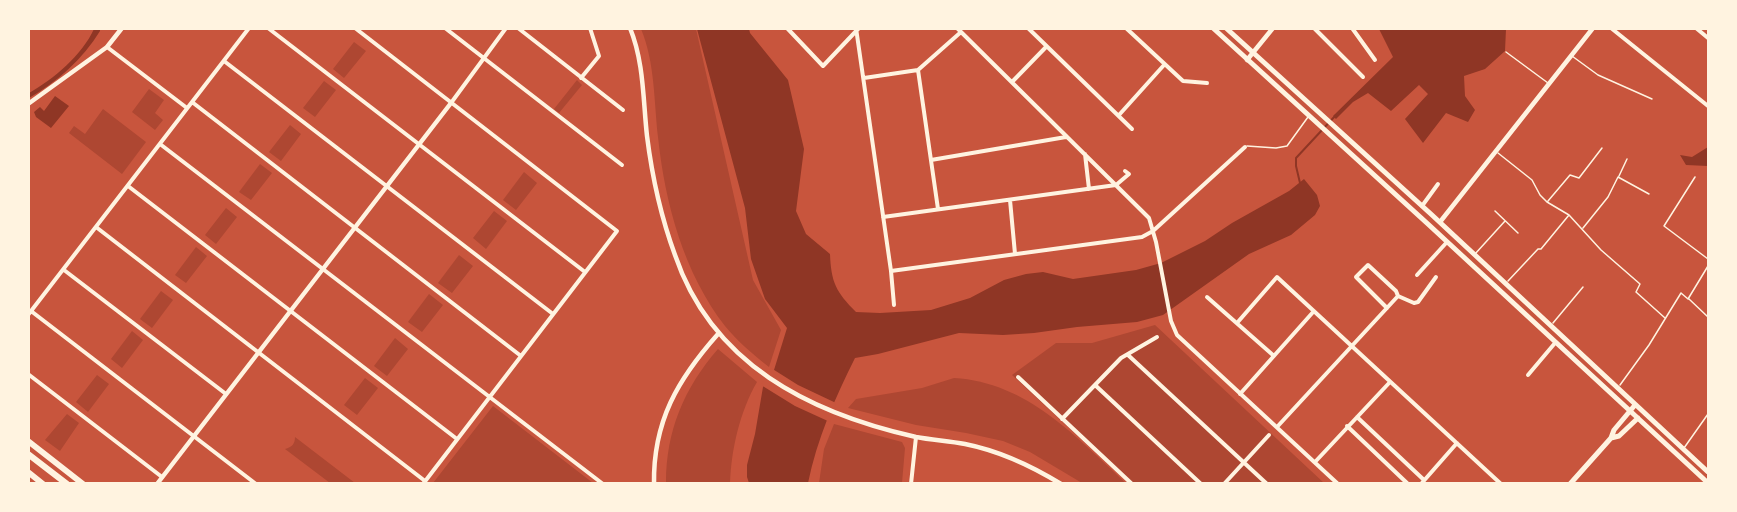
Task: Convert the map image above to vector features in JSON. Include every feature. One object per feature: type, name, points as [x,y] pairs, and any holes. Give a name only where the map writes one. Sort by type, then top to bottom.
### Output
[{"type":"main road","points":[[1213,28],[1708,483]]},
{"type":"main road","points":[[1226,28],[1440,222],[1708,472]]},
{"type":"main road","points":[[1434,229],[1440,222]]},
{"type":"main road","points":[[1612,393],[1617,388]]},
{"type":"main road","points":[[1570,483],[1611,438],[1614,430],[1635,405]]},
{"type":"main road","points":[[1611,438],[1619,436],[1643,412]]},
{"type":"main road","points":[[28,441],[83,483]]},
{"type":"main road","points":[[28,454],[67,483]]},
{"type":"main road","points":[[28,472],[44,483]]},
{"type":"street","points":[[28,104],[107,47],[122,28]]},
{"type":"street","points":[[249,28],[30,313],[256,483]]},
{"type":"street","points":[[268,28],[585,272]]},
{"type":"street","points":[[96,227],[424,482],[617,231],[355,28]]},
{"type":"street","points":[[445,28],[622,165]]},
{"type":"street","points":[[157,483],[451,103],[506,28]]},
{"type":"street","points":[[518,28],[623,110]]},
{"type":"street","points":[[581,78],[599,56],[590,28]]},
{"type":"street","points":[[630,28],[638,56],[647,137],[663,216],[685,280],[696,302],[718,334],[770,380],[800,398],[833,413],[916,437],[965,444],[1002,454],[1029,465],[1061,483]]},
{"type":"street","points":[[787,28],[823,66],[857,29]]},
{"type":"street","points":[[1028,28],[1132,129]]},
{"type":"street","points":[[1126,28],[1183,81],[1207,83]]},
{"type":"street","points":[[1246,60],[1273,28]]},
{"type":"street","points":[[1314,28],[1363,77]]},
{"type":"street","points":[[1352,28],[1375,60]]},
{"type":"street","points":[[1440,222],[1593,28]]},
{"type":"street","points":[[1611,28],[1708,106]]},
{"type":"street","points":[[1696,28],[1708,38]]},
{"type":"street","points":[[857,29],[884,216],[894,305]]},
{"type":"street","points":[[864,78],[918,70],[959,30],[1149,218],[1156,242],[1171,321],[1177,335],[1338,483]]},
{"type":"street","points":[[107,47],[187,108]]},
{"type":"street","points":[[1012,82],[1046,47]]},
{"type":"street","points":[[224,61],[553,314]]},
{"type":"street","points":[[1119,115],[1164,65]]},
{"type":"street","points":[[918,70],[938,209]]},
{"type":"street","points":[[192,102],[521,356]]},
{"type":"street","points":[[931,160],[1067,136]]},
{"type":"street","points":[[160,144],[603,483]]},
{"type":"street","points":[[891,271],[1142,237],[1153,231],[1245,147]]},
{"type":"street","points":[[1084,154],[1089,189]]},
{"type":"street","points":[[884,216],[1116,185],[1129,174],[1125,171]]},
{"type":"street","points":[[1422,206],[1438,184]]},
{"type":"street","points":[[128,186],[457,439]]},
{"type":"street","points":[[1010,200],[1015,254]]},
{"type":"street","points":[[1417,275],[1447,242]]},
{"type":"street","points":[[1387,308],[1356,277],[1368,265],[1396,291],[1398,296],[1414,303],[1419,302],[1436,277]]},
{"type":"street","points":[[64,270],[226,394]]},
{"type":"street","points":[[1237,322],[1277,277],[1457,443],[1495,482],[1501,483]]},
{"type":"street","points":[[1277,428],[1398,296]]},
{"type":"street","points":[[1207,297],[1274,356]]},
{"type":"street","points":[[1240,394],[1314,311]]},
{"type":"street","points":[[654,483],[656,447],[667,408],[687,372],[718,334]]},
{"type":"street","points":[[1062,419],[1121,358],[1157,337]]},
{"type":"street","points":[[1528,375],[1556,343]]},
{"type":"street","points":[[1128,355],[1267,483]]},
{"type":"street","points":[[28,374],[162,477]]},
{"type":"street","points":[[1018,377],[1132,483]]},
{"type":"street","points":[[1315,462],[1390,382]]},
{"type":"street","points":[[1095,385],[1201,483]]},
{"type":"street","points":[[1357,417],[1422,482],[1457,443]]},
{"type":"street","points":[[1347,426],[1408,483]]},
{"type":"street","points":[[1224,483],[1269,435]]},
{"type":"street","points":[[911,483],[916,437]]},
{"type":"lane","points":[[1506,52],[1549,84]]},
{"type":"lane","points":[[1572,56],[1598,75],[1652,99]]},
{"type":"lane","points":[[1245,147],[1287,146],[1309,117]]},
{"type":"lane","points":[[1547,201],[1570,175],[1579,178],[1602,148]]},
{"type":"lane","points":[[1496,151],[1532,180],[1540,195],[1569,215],[1601,250],[1640,284],[1636,292],[1665,318]]},
{"type":"lane","points":[[1582,228],[1590,222],[1608,197],[1627,159]]},
{"type":"lane","points":[[1618,177],[1649,194]]},
{"type":"lane","points":[[1695,177],[1664,226],[1708,259]]},
{"type":"lane","points":[[1495,211],[1518,233]]},
{"type":"lane","points":[[1505,284],[1538,249],[1541,249],[1569,215]]},
{"type":"lane","points":[[1474,255],[1505,221]]},
{"type":"lane","points":[[1689,299],[1708,266]]},
{"type":"lane","points":[[1551,326],[1583,287]]},
{"type":"lane","points":[[1617,388],[1681,293],[1708,317]]},
{"type":"lane","points":[[1683,449],[1708,414]]},
{"type":"shaded area","points":[[94,29],[100,29],[100,31],[77,60],[50,85],[29,98],[29,93],[48,81],[75,57]]},
{"type":"shaded area","points":[[641,29],[696,29],[753,280],[781,330],[769,367],[725,326],[698,284],[688,261],[671,212],[661,162],[649,55]]},
{"type":"shaded area","points":[[697,29],[749,29],[788,80],[804,149],[796,211],[806,234],[830,254],[836,286],[856,312],[931,310],[970,298],[1004,280],[1026,274],[1043,272],[1073,279],[1136,270],[1161,263],[1205,241],[1289,191],[1304,179],[1317,195],[1320,206],[1315,215],[1291,235],[1249,254],[1163,315],[1137,322],[1034,333],[1003,335],[959,333],[855,358],[827,419],[808,483],[749,483],[747,465],[763,387],[774,370],[787,328],[765,299],[751,259],[745,208]]},
{"type":"shaded area","points":[[1379,29],[1506,29],[1505,51],[1485,69],[1464,76],[1465,96],[1475,110],[1468,122],[1446,113],[1423,143],[1405,119],[1428,94],[1419,85],[1391,111],[1368,93],[1353,102],[1336,119],[1333,116],[1393,57]]},
{"type":"shaded area","points":[[354,42],[366,51],[344,78],[333,69]]},
{"type":"shaded area","points":[[577,80],[582,85],[559,113],[554,109]]},
{"type":"shaded area","points":[[324,81],[336,90],[315,117],[303,108]]},
{"type":"shaded area","points":[[149,89],[164,100],[155,113],[163,120],[155,130],[132,112]]},
{"type":"shaded area","points":[[55,96],[69,106],[51,128],[36,117],[34,112],[40,107],[44,111]]},
{"type":"shaded area","points":[[103,109],[146,142],[122,174],[69,133],[74,126],[85,134]]},
{"type":"shaded area","points":[[290,125],[301,134],[281,161],[269,152]]},
{"type":"shaded area","points":[[1708,147],[1708,166],[1686,165],[1680,155],[1692,157]]},
{"type":"shaded area","points":[[260,164],[272,173],[251,200],[239,192]]},
{"type":"shaded area","points":[[524,172],[537,183],[516,210],[503,200]]},
{"type":"shaded area","points":[[226,208],[237,217],[216,244],[205,235]]},
{"type":"shaded area","points":[[494,211],[507,221],[486,249],[473,238]]},
{"type":"shaded area","points":[[196,247],[207,256],[186,283],[175,275]]},
{"type":"shaded area","points":[[459,255],[473,266],[452,293],[438,283]]},
{"type":"shaded area","points":[[161,291],[173,300],[152,328],[140,319]]},
{"type":"shaded area","points":[[429,294],[443,305],[422,332],[408,322]]},
{"type":"shaded area","points":[[1155,325],[1324,483],[1128,483],[1012,375],[1056,343],[1092,343]]},
{"type":"shaded area","points":[[132,331],[143,340],[122,368],[111,359]]},
{"type":"shaded area","points":[[395,338],[408,349],[387,376],[374,366]]},
{"type":"shaded area","points":[[718,349],[757,382],[746,405],[738,431],[732,457],[730,483],[666,483],[669,446],[679,411],[696,379]]},
{"type":"shaded area","points":[[97,375],[109,384],[88,412],[76,402]]},
{"type":"shaded area","points":[[365,378],[378,388],[357,415],[344,405]]},
{"type":"shaded area","points":[[954,378],[980,382],[1005,390],[1027,401],[1069,431],[1126,483],[1082,483],[1030,452],[1003,441],[916,425],[848,408],[856,399],[922,388]]},
{"type":"shaded area","points":[[493,406],[593,483],[433,483]]},
{"type":"shaded area","points":[[67,414],[79,423],[60,451],[45,440]]},
{"type":"shaded area","points":[[834,424],[902,442],[905,448],[902,483],[819,483],[824,449]]},
{"type":"shaded area","points":[[295,437],[355,483],[330,483],[285,449],[293,445]]},
{"type":"pier","points":[[771,368],[798,385],[836,403],[830,422],[795,406],[761,385]]},
{"type":"waterway","points":[[1300,183],[1296,158],[1336,115]]}]
